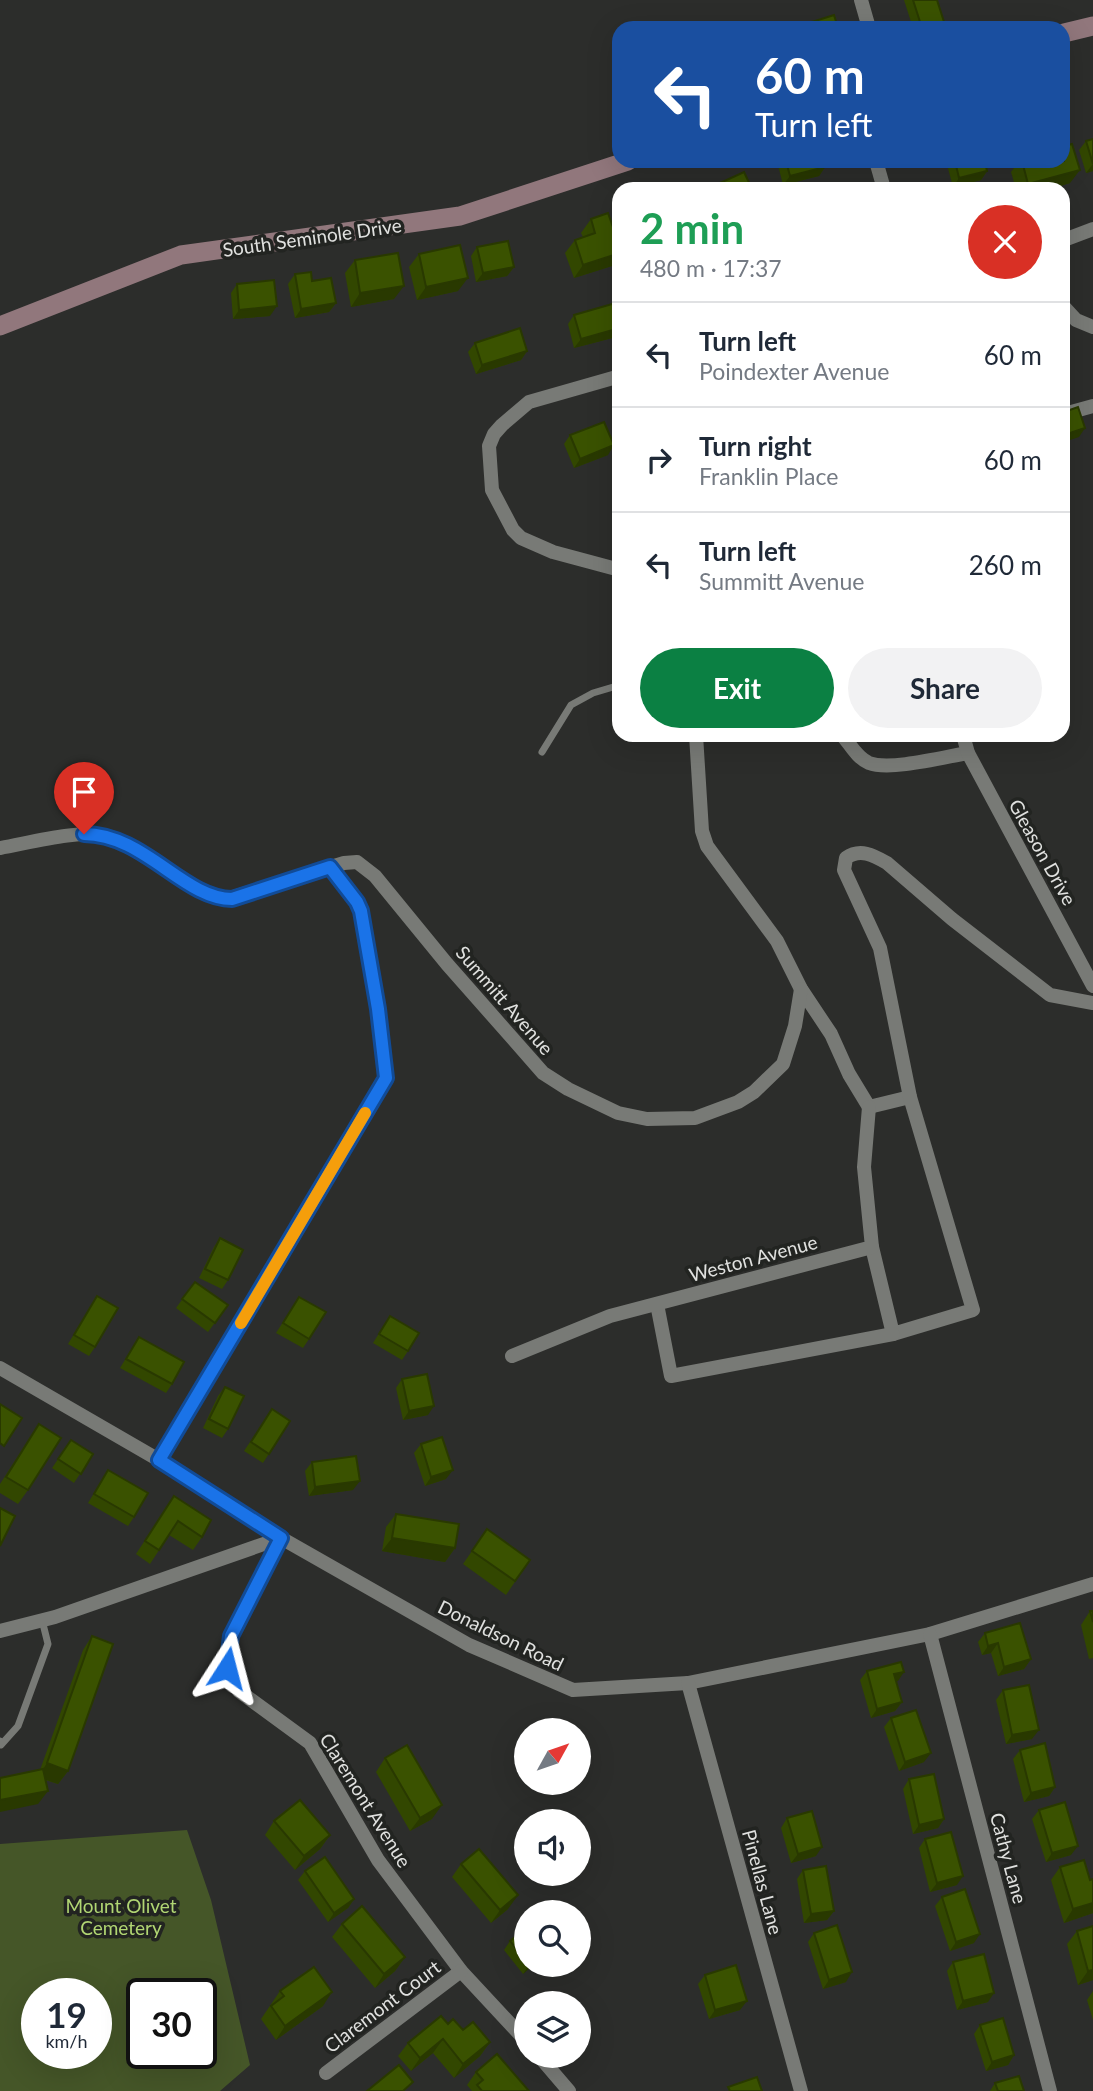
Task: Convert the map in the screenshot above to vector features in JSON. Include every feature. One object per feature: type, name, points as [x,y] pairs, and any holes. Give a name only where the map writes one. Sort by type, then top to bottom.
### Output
[{"type":"street","points":[[861,0],[867,21]]},
{"type":"street","points":[[1070,32],[1093,26]]},
{"type":"street","name":"South Seminole Drive","points":[[0,326],[181,255],[460,216],[612,166]]},
{"type":"street","points":[[1070,238],[1093,229]]},
{"type":"street","points":[[1070,314],[1076,320],[1093,327]]},
{"type":"street","points":[[612,378],[529,402],[502,425],[491,439],[490,475],[497,502],[513,530],[530,543],[612,568]]},
{"type":"street","points":[[1070,412],[1093,406]]},
{"type":"street","points":[[696,742],[702,831],[707,846],[777,941],[801,989],[831,1034],[849,1074],[869,1107],[864,1167],[872,1247],[893,1334]]},
{"type":"street","points":[[848,742],[861,758],[871,764],[914,762],[968,752]]},
{"type":"street","name":"Gleason Drive","points":[[965,742],[968,752],[1086,955],[1093,986]]},
{"type":"street","name":"Summitt Avenue","points":[[0,848],[84,834],[107,836],[147,855],[195,887],[227,899],[354,861],[375,876],[447,964],[543,1073],[568,1089],[618,1112],[647,1119],[695,1118],[738,1102],[754,1092],[783,1064],[801,989]]},
{"type":"street","points":[[657,1304],[671,1376],[893,1334],[973,1310],[910,1097],[880,948],[844,870],[846,859],[854,853],[865,852],[887,863],[952,919],[1051,995],[1093,1003]]},
{"type":"street","points":[[159,1460],[386,1078],[378,1009],[361,911],[330,867]]},
{"type":"street","points":[[869,1107],[910,1097]]},
{"type":"street","name":"Weston Avenue","points":[[512,1356],[610,1316],[872,1247]]},
{"type":"street","name":"Donaldson Road","points":[[0,1368],[159,1460],[281,1538],[469,1645],[573,1690],[688,1683],[930,1634],[1093,1584]]},
{"type":"street","points":[[0,1631],[42,1620],[281,1538]]},
{"type":"street","name":"Claremont Avenue","points":[[281,1538],[231,1636],[227,1668],[239,1691],[310,1743],[378,1860],[461,1970],[514,2028]]},
{"type":"street","name":"Cathy Lane","points":[[930,1634],[1050,2091]]},
{"type":"street","name":"Pinellas Lane","points":[[688,1683],[801,2091]]},
{"type":"street","name":"Claremont Court","points":[[326,2073],[461,1970]]},
{"type":"street","points":[[550,2068],[569,2091]]},
{"type":"lane","points":[[542,752],[571,705],[593,693],[612,687]]},
{"type":"lane","points":[[0,1744],[18,1726],[48,1644],[42,1620]]},
{"type":"green space","name":"Mount Olivet Cemetery","points":[[187,1830],[211,1900],[250,2065],[220,2091],[0,2091],[0,1844]]},
{"type":"building","points":[[913,0],[937,0],[944,21],[920,21]]},
{"type":"building","points":[[834,15],[836,21],[815,21]]},
{"type":"building","points":[[1093,139],[1093,164],[1086,141]]},
{"type":"building","points":[[1070,144],[1080,170],[1027,182],[1024,168],[1070,168]]},
{"type":"building","points":[[788,168],[821,168],[790,176]]},
{"type":"building","points":[[957,168],[986,168],[987,171],[959,178]]},
{"type":"building","points":[[744,172],[749,182],[722,182]]},
{"type":"building","points":[[608,213],[612,224],[612,256],[583,265],[575,240],[595,233],[591,219]]},
{"type":"building","points":[[508,241],[514,267],[483,273],[477,247]]},
{"type":"building","points":[[460,245],[468,278],[426,287],[419,254]]},
{"type":"building","points":[[398,253],[404,286],[360,293],[355,260]]},
{"type":"building","points":[[311,272],[312,281],[331,278],[336,303],[301,309],[295,274]]},
{"type":"building","points":[[274,280],[277,306],[239,310],[237,284]]},
{"type":"building","points":[[612,304],[612,330],[581,339],[574,315]]},
{"type":"building","points":[[520,328],[527,351],[482,365],[475,343]]},
{"type":"building","points":[[1078,407],[1085,428],[1070,433],[1070,410]]},
{"type":"building","points":[[604,422],[612,446],[580,459],[570,435]]},
{"type":"building","points":[[220,1238],[243,1250],[228,1280],[205,1269]]},
{"type":"building","points":[[195,1282],[228,1305],[215,1323],[182,1299]]},
{"type":"building","points":[[97,1296],[118,1308],[95,1347],[74,1335]]},
{"type":"building","points":[[299,1297],[326,1312],[309,1339],[283,1323]]},
{"type":"building","points":[[390,1316],[419,1333],[408,1351],[379,1334]]},
{"type":"building","points":[[139,1337],[184,1362],[172,1384],[126,1359]]},
{"type":"building","points":[[427,1374],[434,1406],[409,1411],[402,1379]]},
{"type":"building","points":[[225,1387],[244,1396],[228,1429],[209,1419]]},
{"type":"building","points":[[0,1404],[22,1418],[4,1446],[0,1443]]},
{"type":"building","points":[[272,1409],[290,1421],[269,1454],[251,1442]]},
{"type":"building","points":[[39,1424],[61,1438],[28,1490],[6,1477]]},
{"type":"building","points":[[442,1437],[453,1470],[431,1477],[421,1444]]},
{"type":"building","points":[[71,1440],[93,1454],[81,1474],[58,1459]]},
{"type":"building","points":[[356,1456],[360,1481],[315,1487],[312,1462]]},
{"type":"building","points":[[108,1470],[148,1493],[134,1517],[94,1494]]},
{"type":"building","points":[[174,1496],[211,1520],[202,1537],[178,1521],[159,1550],[145,1541]]},
{"type":"building","points":[[0,1508],[15,1516],[0,1546]]},
{"type":"building","points":[[396,1514],[459,1524],[455,1548],[392,1538]]},
{"type":"building","points":[[487,1529],[530,1560],[515,1581],[472,1551]]},
{"type":"building","points":[[1020,1623],[1031,1659],[1004,1667],[998,1643],[988,1646],[985,1633]]},
{"type":"building","points":[[92,1636],[113,1644],[68,1771],[47,1763]]},
{"type":"building","points":[[901,1662],[904,1672],[894,1674],[902,1702],[877,1709],[867,1671]]},
{"type":"building","points":[[1029,1685],[1039,1730],[1012,1735],[1003,1690]]},
{"type":"building","points":[[916,1710],[931,1753],[905,1762],[891,1718]]},
{"type":"building","points":[[1045,1743],[1055,1787],[1031,1793],[1020,1750]]},
{"type":"building","points":[[407,1745],[442,1805],[420,1818],[385,1758]]},
{"type":"building","points":[[43,1769],[48,1791],[0,1800],[0,1778]]},
{"type":"building","points":[[934,1774],[944,1819],[919,1825],[909,1779]]},
{"type":"building","points":[[300,1800],[330,1835],[304,1856],[274,1821]]},
{"type":"building","points":[[1065,1802],[1078,1846],[1052,1853],[1039,1810]]},
{"type":"building","points":[[812,1811],[822,1847],[798,1854],[787,1818]]},
{"type":"building","points":[[951,1832],[963,1876],[937,1883],[925,1839]]},
{"type":"building","points":[[479,1849],[518,1895],[500,1910],[461,1864]]},
{"type":"building","points":[[325,1857],[354,1899],[334,1913],[305,1871]]},
{"type":"building","points":[[1084,1860],[1090,1880],[1093,1879],[1093,1903],[1073,1909],[1060,1867]]},
{"type":"building","points":[[826,1866],[834,1911],[811,1914],[803,1870]]},
{"type":"building","points":[[965,1889],[980,1934],[956,1942],[942,1897]]},
{"type":"building","points":[[362,1906],[405,1957],[384,1974],[342,1924]]},
{"type":"building","points":[[837,1925],[852,1972],[829,1980],[814,1933]]},
{"type":"building","points":[[1093,1926],[1093,1970],[1088,1971],[1077,1931]]},
{"type":"building","points":[[984,1954],[994,1993],[963,2001],[953,1962]]},
{"type":"building","points":[[736,1965],[747,2001],[715,2010],[705,1975]]},
{"type":"building","points":[[314,1967],[332,1992],[285,2026],[271,2006],[284,1996],[280,1991]]},
{"type":"building","points":[[441,2016],[448,2024],[453,2019],[463,2030],[473,2022],[490,2042],[463,2064],[443,2039],[420,2058],[408,2043]]},
{"type":"building","points":[[1003,2018],[1014,2055],[992,2062],[980,2025]]},
{"type":"building","points":[[497,2054],[529,2091],[482,2091],[477,2085],[483,2080],[476,2072]]},
{"type":"building","points":[[399,2065],[413,2082],[403,2091],[367,2091]]},
{"type":"building","points":[[1019,2076],[1024,2091],[998,2091],[995,2083]]},
{"type":"building","points":[[757,2077],[762,2091],[730,2091],[728,2087]]},
{"type":"slow traffic","points":[[241,1323],[365,1113]]},
{"type":"route","points":[[84,834],[116,839],[147,855],[195,887],[221,898],[232,899],[330,867],[361,911],[378,1009],[386,1078],[159,1460],[281,1538],[231,1636],[227,1668]]}]
